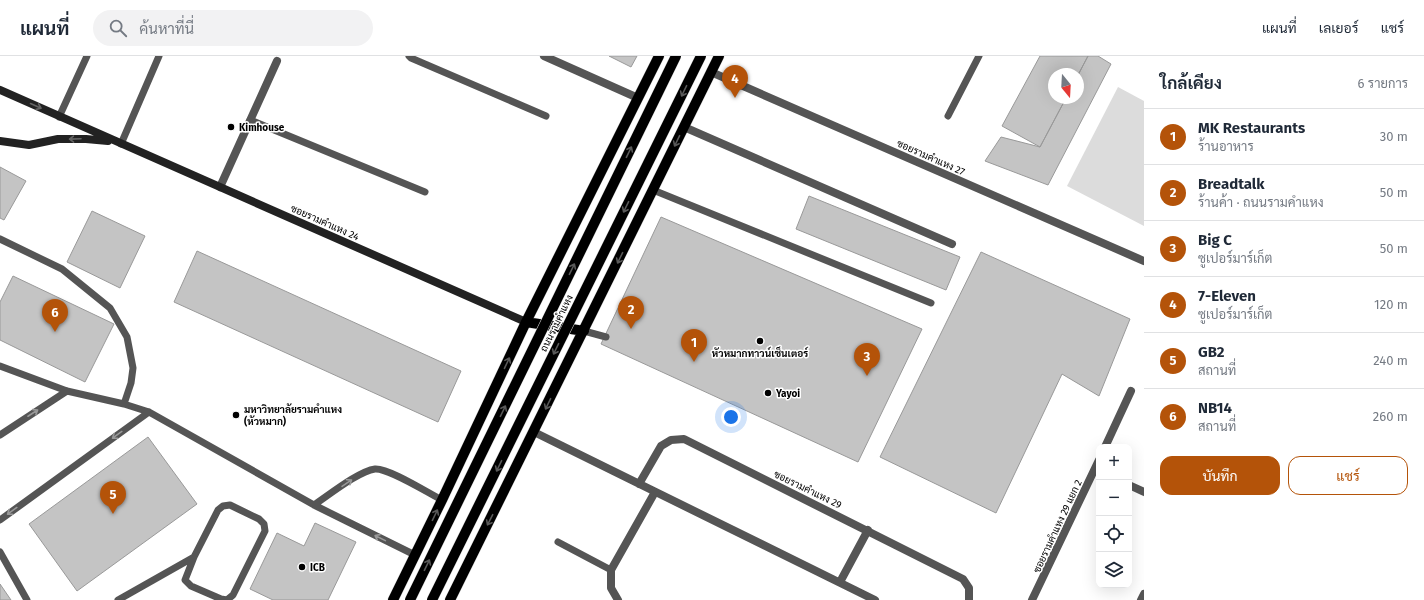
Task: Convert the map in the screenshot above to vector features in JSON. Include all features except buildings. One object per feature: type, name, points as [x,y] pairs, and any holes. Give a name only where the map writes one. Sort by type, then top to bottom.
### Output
[{"type":"main road","points":[[393,600],[526,322],[659,56]]},
{"type":"main road","name":"ถนนรามคำแหง","points":[[410,600],[676,56]]},
{"type":"main road","name":"ถนนรามคำแหง","points":[[432,600],[701,56]]},
{"type":"main road","points":[[450,600],[719,56]]},
{"type":"main road","name":"ซอยรามคำแหง 24","points":[[0,90],[526,322]]},
{"type":"main road","name":"ซอยรามคำแหง 24","points":[[0,141],[29,145],[58,140],[86,139],[117,142]]},
{"type":"main road","points":[[526,322],[584,331]]},
{"type":"street","points":[[544,56],[638,98]]},
{"type":"street","points":[[220,187],[277,61]]},
{"type":"street","name":"ซอยรามคำแหง 27","points":[[711,72],[1144,261]]},
{"type":"street","points":[[684,127],[952,244]]},
{"type":"street","points":[[1106,444],[1131,391]]},
{"type":"street","points":[[534,432],[875,600]]},
{"type":"street","name":"ซอยรามคำแหง 29","points":[[639,484],[661,446],[671,440],[684,439],[963,579],[969,588],[969,600]]},
{"type":"street","name":"ซอยรามคำแหง 29 แยก 2","points":[[1032,600],[1096,472]]},
{"type":"street","points":[[1132,486],[1144,492]]},
{"type":"street","points":[[618,600],[611,588],[611,570],[655,492]]},
{"type":"street","points":[[840,582],[868,530]]},
{"type":"street","points":[[1141,600],[1144,594]]},
{"type":"lane","points":[[60,117],[87,56]]},
{"type":"lane","points":[[117,142],[159,56]]},
{"type":"lane","points":[[409,56],[546,116]]},
{"type":"lane","points":[[948,116],[979,56]]},
{"type":"lane","points":[[250,120],[425,192]]},
{"type":"lane","points":[[652,190],[931,303]]},
{"type":"lane","points":[[0,239],[62,269],[110,308],[127,337],[133,368],[132,383],[124,404]]},
{"type":"lane","points":[[584,331],[606,337]]},
{"type":"lane","points":[[0,366],[68,391],[124,404],[148,412],[314,505],[415,555]]},
{"type":"lane","points":[[0,435],[68,391]]},
{"type":"lane","points":[[0,520],[148,412]]},
{"type":"lane","points":[[314,505],[364,472],[377,469],[393,474],[442,500]]},
{"type":"lane","points":[[118,600],[194,557],[218,510],[223,506],[230,505],[259,519],[264,524],[265,531],[233,595],[227,600],[221,600],[191,586],[185,580],[194,557]]},
{"type":"lane","points":[[558,542],[611,570]]},
{"type":"lane","points":[[0,552],[27,600]]},
{"type":"shaded area","points":[[1118,87],[1144,101],[1144,226],[1067,186]]},
{"type":"place","name":"7-Eleven","points":[[735,98]]},
{"type":"place","name":"Kimhouse","points":[[231,127]]},
{"type":"place","name":"Breadtalk","points":[[631,329]]},
{"type":"place","name":"NB14","points":[[55,332]]},
{"type":"place","name":"หัวหมากทาวน์เซ็นเตอร์","points":[[760,341]]},
{"type":"place","name":"MK Restaurants","points":[[694,362]]},
{"type":"place","name":"Big C","points":[[867,376]]},
{"type":"place","name":"Yayoi","points":[[768,393]]},
{"type":"place","name":"มหาวิทยาลัยรามคำแหง (หัวหมาก)","points":[[236,415]]},
{"type":"place","name":"GB2","points":[[113,514]]},
{"type":"place","name":"ICB","points":[[302,567]]}]
